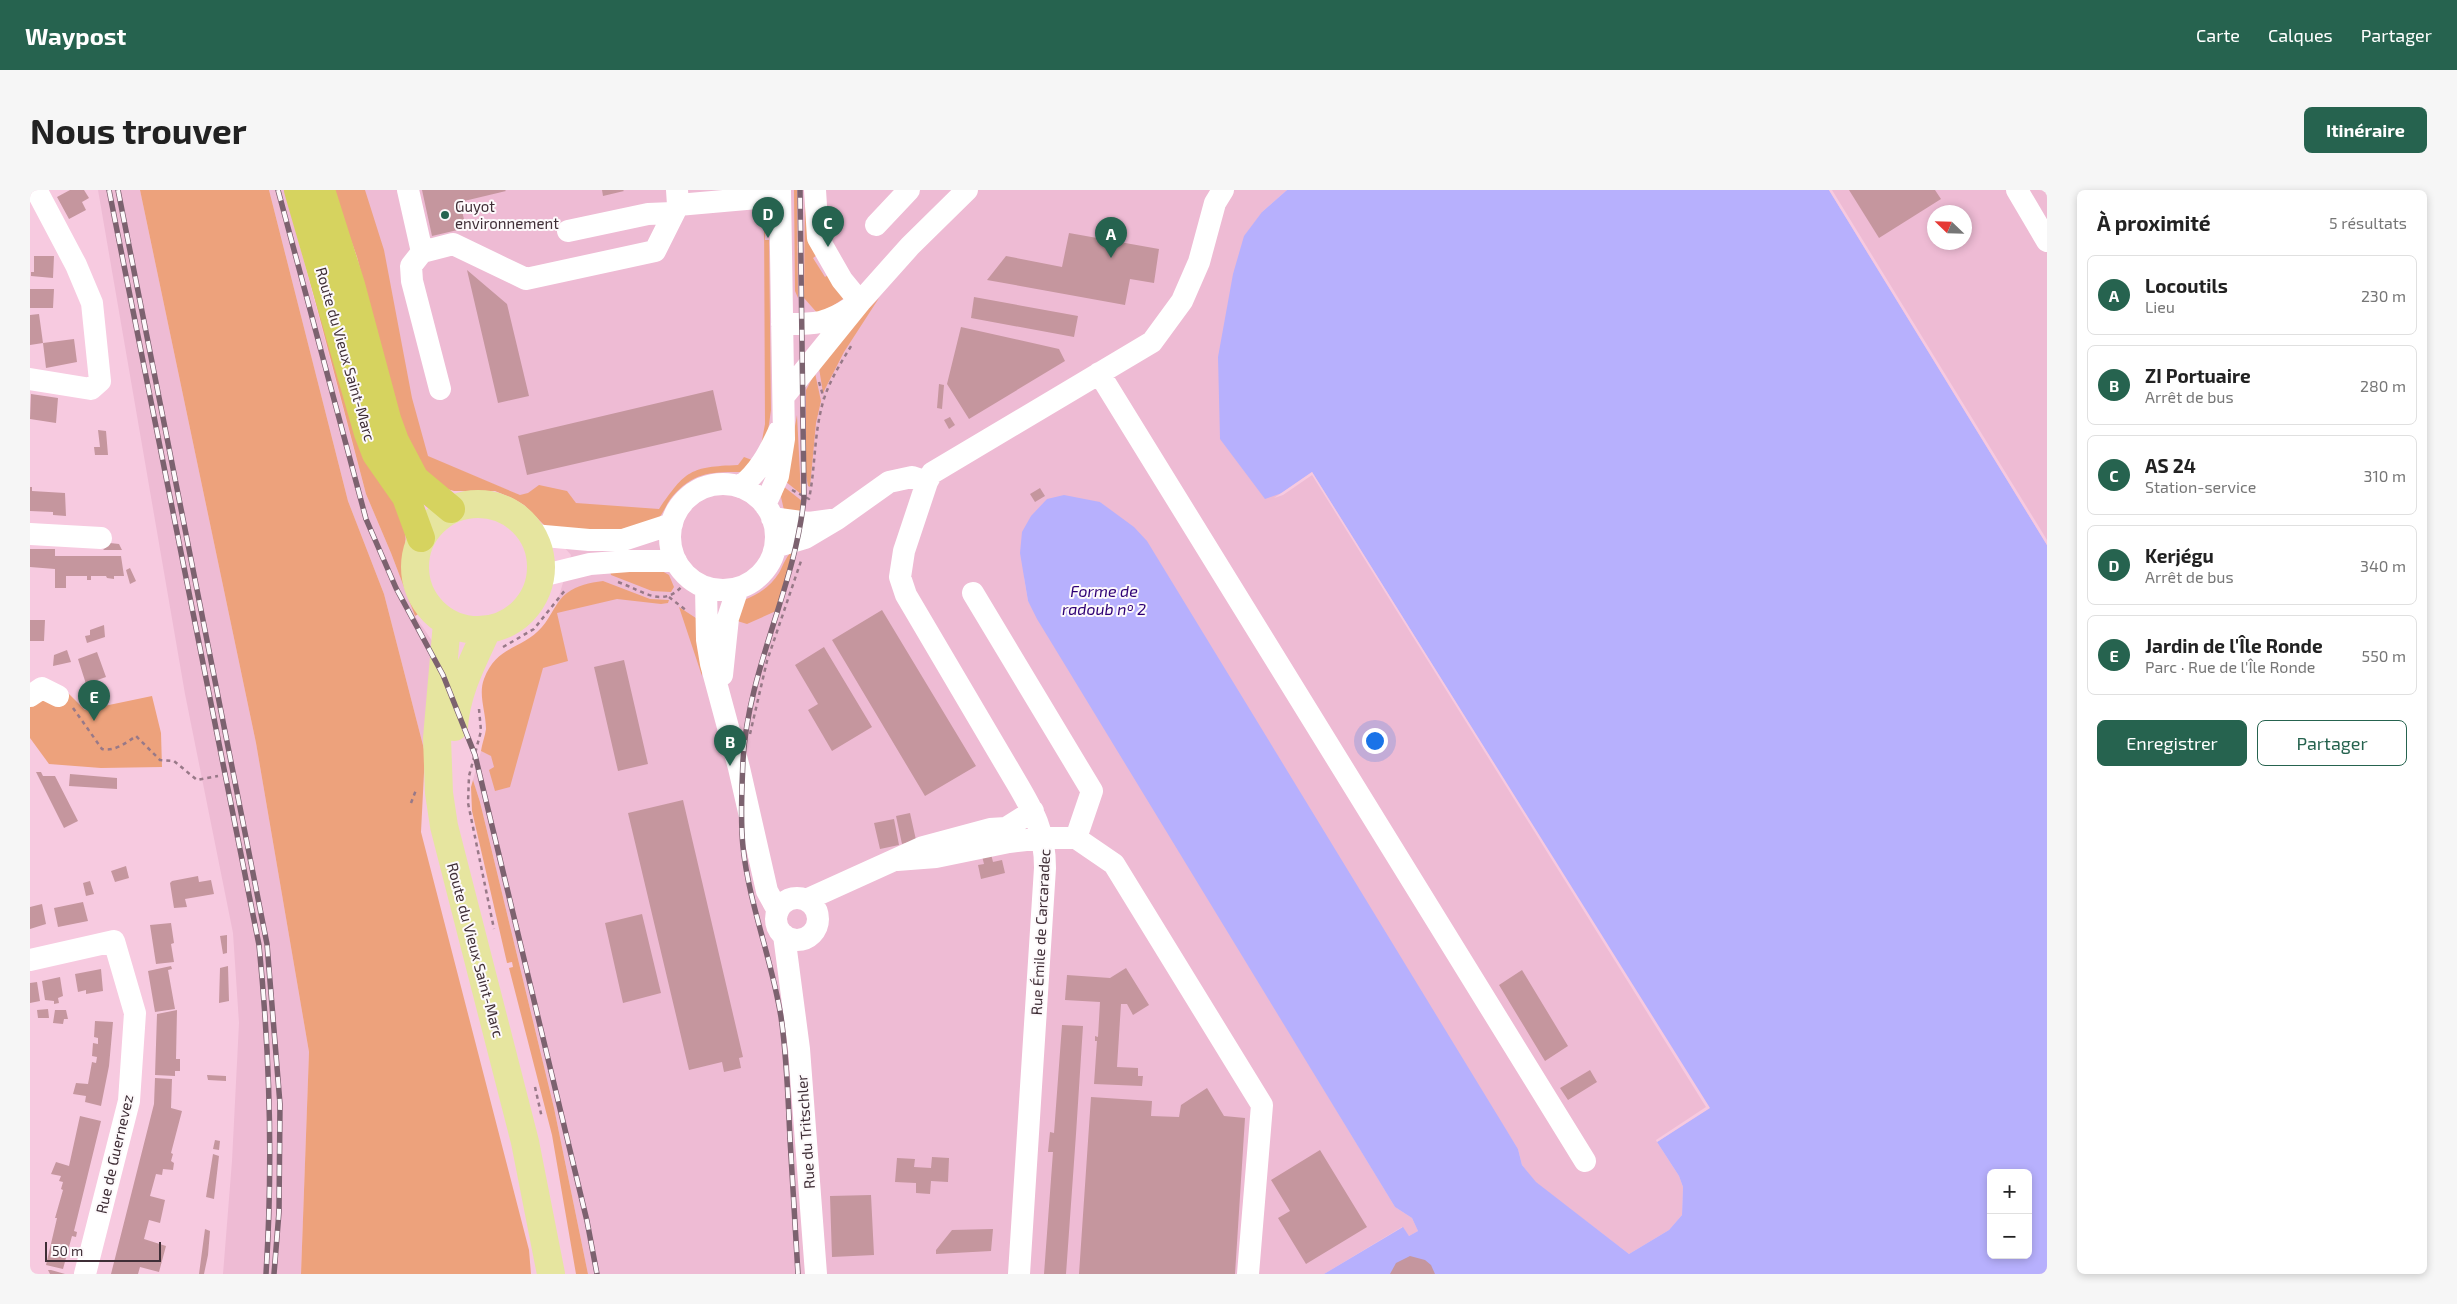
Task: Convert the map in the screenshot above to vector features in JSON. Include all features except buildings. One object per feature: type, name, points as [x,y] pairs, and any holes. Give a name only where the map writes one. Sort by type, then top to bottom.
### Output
[{"type":"highway","name":"Route du Vieux Saint-Marc","points":[[298,190],[368,433],[376,454],[406,497],[421,538]]},
{"type":"highway","name":"Route du Vieux Saint-Marc","points":[[321,190],[351,284],[387,419],[395,441],[415,479],[451,509]]},
{"type":"main road","points":[[474,503],[497,506],[518,517],[534,535],[541,555],[541,576],[535,595],[523,612],[507,624],[495,639],[447,623],[431,610],[420,594],[415,576],[415,556],[421,538],[434,521],[451,509],[474,503]]},
{"type":"main road","name":"Route du Vieux Saint-Marc","points":[[447,623],[437,738],[444,826],[526,1142],[550,1274]]},
{"type":"main road","name":"Route du Vieux Saint-Marc","points":[[495,639],[466,676],[456,705],[454,750],[457,794],[469,865],[538,1144],[564,1274]]},
{"type":"street","points":[[408,190],[422,252]]},
{"type":"street","points":[[815,190],[818,238],[842,280],[860,302]]},
{"type":"street","points":[[876,225],[909,190]]},
{"type":"street","points":[[784,396],[816,359],[860,302],[910,246],[967,190]]},
{"type":"street","points":[[775,547],[837,519],[890,482],[912,477],[927,482],[932,473],[1152,342],[1182,301],[1198,262],[1215,203],[1223,190]]},
{"type":"street","points":[[2017,190],[2047,241]]},
{"type":"street","points":[[568,231],[648,214],[676,203],[780,193],[784,421],[781,461],[769,512]]},
{"type":"street","points":[[30,379],[91,389],[100,381],[92,303],[76,266],[39,195]]},
{"type":"street","points":[[440,389],[412,281],[411,266],[422,252],[453,244],[526,279],[655,251],[676,203]]},
{"type":"street","points":[[782,324],[822,323],[832,320],[860,302]]},
{"type":"street","points":[[1099,373],[1585,1161]]},
{"type":"street","points":[[740,487],[757,472],[784,421]]},
{"type":"street","name":"Rue Émile de Carcaradec","points":[[927,482],[904,552],[900,577],[906,595],[1033,811],[1044,838],[1045,868],[1019,1274]]},
{"type":"street","points":[[541,576],[590,564],[629,561],[690,576],[717,590],[738,588],[751,582],[762,573],[770,561],[775,547],[776,532],[769,512],[754,494],[740,487],[726,484],[712,486],[698,491],[686,500],[672,524],[670,537],[690,576],[708,640],[711,664],[764,874],[800,913],[840,886],[897,860],[936,857],[986,838],[1033,811]]},
{"type":"street","points":[[769,512],[807,531]]},
{"type":"street","points":[[534,535],[589,540],[623,540],[672,524]]},
{"type":"street","points":[[30,534],[101,538]]},
{"type":"street","points":[[720,696],[725,639],[738,588]]},
{"type":"street","points":[[973,593],[1092,791],[1076,838]]},
{"type":"street","points":[[30,696],[42,688],[58,696]]},
{"type":"street","points":[[986,838],[1076,838],[1114,864],[1262,1105],[1248,1274]]},
{"type":"street","name":"Rue du Tritschler","points":[[800,913],[778,927],[784,935],[799,1050],[816,1274]]},
{"type":"street","name":"Rue du Tritschler","points":[[792,989],[798,955],[800,913]]},
{"type":"street","name":"Rue de Guernevez","points":[[30,960],[114,941],[135,1014],[129,1102],[85,1274]]},
{"type":"path","points":[[816,359],[820,391],[824,399]]},
{"type":"path","points":[[750,734],[759,687],[805,550],[809,500]]},
{"type":"path","points":[[610,579],[654,597],[663,598],[681,588],[690,576]]},
{"type":"path","points":[[495,639],[534,629],[546,617],[555,601],[570,586]]},
{"type":"path","points":[[58,696],[81,718],[102,749],[108,750],[116,747],[136,736],[160,760],[174,761],[197,780],[218,776]]},
{"type":"path","points":[[479,702],[481,731],[469,776],[468,803],[495,931]]},
{"type":"path","points":[[534,1084],[543,1122]]},
{"type":"shaded area","points":[[98,190],[140,190],[256,743],[309,1052],[301,1274],[223,1274],[232,1161],[239,1023],[233,933],[185,694]]},
{"type":"shaded area","points":[[140,190],[269,190],[348,501],[384,594],[425,753],[421,832],[529,1250],[531,1274],[301,1274],[309,1052],[256,743]]},
{"type":"shaded area","points":[[269,190],[285,190],[366,494],[415,616],[439,651],[425,753],[384,594],[348,501]]},
{"type":"shaded area","points":[[333,190],[365,190],[384,250],[412,398],[428,456],[520,495],[528,493],[539,485],[567,491],[576,503],[659,509],[683,478],[691,473],[709,467],[738,465],[744,457],[752,460],[744,472],[713,473],[688,482],[672,497],[657,520],[611,532],[545,526],[524,505],[495,491],[454,491],[447,489],[424,473],[402,434],[357,257]]},
{"type":"shaded area","points":[[341,190],[1287,190],[1262,212],[1312,472],[1710,1108],[1657,1142],[1679,1176],[1683,1187],[1682,1215],[1669,1230],[1629,1254],[1535,1182],[1522,1165],[1518,1149],[1115,514],[1100,502],[1024,577],[1028,601],[1395,1207],[1412,1218],[1418,1231],[1409,1236],[1402,1227],[1324,1274],[588,1274],[554,1108],[480,802],[473,780],[481,751],[491,755],[503,789],[571,555],[517,494],[424,455]]},
{"type":"shaded area","points":[[794,190],[797,190],[798,298],[795,291]]},
{"type":"shaded area","points":[[805,190],[820,253],[813,258],[825,277],[831,273],[846,297],[819,315],[804,298]]},
{"type":"shaded area","points":[[1829,190],[2047,190],[2047,545]]},
{"type":"shaded area","points":[[764,213],[770,221],[769,229],[765,229],[765,240],[769,240],[771,410],[768,431],[760,451],[765,424]]},
{"type":"shaded area","points":[[304,258],[369,428],[404,530],[406,539],[403,569],[408,591],[420,613],[415,616],[366,494]]},
{"type":"shaded area","points":[[879,298],[844,352],[823,393],[819,368],[852,326]]},
{"type":"shaded area","points":[[815,373],[821,401],[816,423],[810,487],[808,486],[806,475],[806,390]]},
{"type":"shaded area","points":[[797,415],[801,494],[785,481]]},
{"type":"shaded area","points":[[783,486],[802,501],[800,516],[784,510],[781,497]]},
{"type":"shaded area","points":[[795,549],[776,611],[747,624],[734,620],[744,600],[759,593],[772,582],[787,557]]},
{"type":"shaded area","points":[[610,571],[662,571],[669,575],[674,587],[671,592],[652,591],[611,575]]},
{"type":"shaded area","points":[[603,581],[650,599],[669,600],[668,603],[661,604],[617,599],[557,613],[568,661],[543,668],[510,787],[495,791],[489,770],[494,767],[491,756],[481,751],[486,729],[482,685],[489,668],[503,654],[526,640],[542,627],[567,593],[584,585]]},
{"type":"shaded area","points":[[679,607],[702,622],[702,676]]},
{"type":"shaded area","points":[[62,687],[85,710],[152,696],[161,733],[162,767],[101,768],[49,764],[30,738],[30,704]]},
{"type":"shaded area","points":[[473,780],[480,802],[554,1108],[588,1274],[576,1274],[552,1135],[509,968],[513,967],[512,962],[507,963],[472,811],[471,787]]},
{"type":"water","name":"Forme de radoub nº 2","points":[[1287,190],[1829,190],[2047,545],[2047,1274],[1324,1274],[1403,1227],[1409,1236],[1418,1231],[1412,1218],[1395,1207],[1037,619],[1028,601],[1020,553],[1022,532],[1031,516],[1047,499],[1064,495],[1100,502],[1134,527],[1147,541],[1518,1149],[1522,1165],[1536,1182],[1629,1254],[1669,1230],[1682,1215],[1683,1187],[1679,1176],[1657,1142],[1709,1108],[1312,472],[1282,493],[1265,499],[1220,439],[1218,357],[1233,274],[1244,236],[1262,212]]},
{"type":"pier","points":[[1829,190],[1832,190],[2047,540],[2047,545]]},
{"type":"pier","points":[[1312,472],[1710,1108],[1657,1142],[1656,1140],[1706,1107],[1312,475],[1283,495],[1274,498]]},
{"type":"railway","points":[[109,190],[259,945],[266,1027],[270,1151],[266,1274]]},
{"type":"railway","points":[[118,190],[267,944],[280,1104],[279,1212],[274,1274]]},
{"type":"railway","points":[[278,190],[366,519],[396,588],[443,675],[475,755],[587,1221],[597,1274]]},
{"type":"railway","points":[[798,1274],[783,1032],[772,974],[750,890],[743,847],[741,814],[743,760],[753,693],[791,564],[804,498],[800,190]]},
{"type":"place","name":"Guyot environnement","points":[[445,215]]},
{"type":"place","name":"Kerjégu","points":[[768,238]]},
{"type":"place","name":"AS 24","points":[[828,247]]},
{"type":"place","name":"Locoutils","points":[[1111,258]]},
{"type":"place","name":"Jardin de l'Île Ronde","points":[[94,721]]},
{"type":"place","name":"ZI Portuaire","points":[[730,766]]}]
